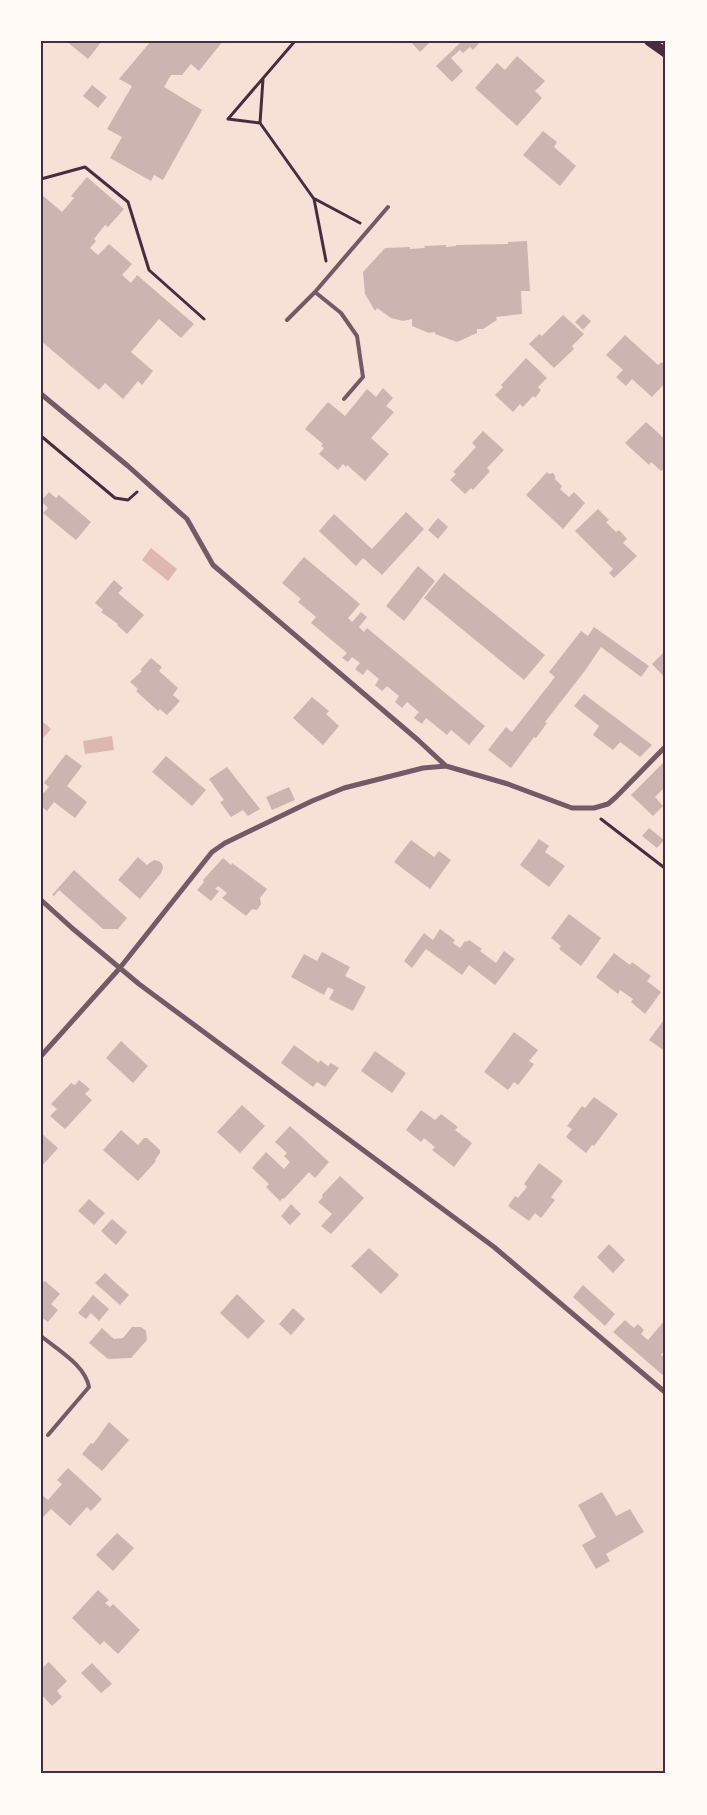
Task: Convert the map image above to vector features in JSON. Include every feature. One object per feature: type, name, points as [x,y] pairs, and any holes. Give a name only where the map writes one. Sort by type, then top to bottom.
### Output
[{"type":"main road","points":[[649,41],[666,53]]},
{"type":"street","points":[[41,394],[128,466],[187,519],[213,565],[446,766]]},
{"type":"street","points":[[41,1056],[119,968],[212,852],[225,844],[312,801],[344,788],[424,768],[446,766],[508,784],[572,808],[589,809],[608,804],[666,746]]},
{"type":"street","points":[[41,900],[119,968],[494,1247],[666,1393]]},
{"type":"lane","points":[[287,320],[315,292],[388,207]]},
{"type":"lane","points":[[315,292],[342,313],[357,336],[363,377],[344,400]]},
{"type":"lane","points":[[41,1336],[78,1366],[87,1378],[89,1387],[48,1436]]},
{"type":"path","points":[[260,123],[228,119],[295,41]]},
{"type":"path","points":[[263,78],[260,123],[314,199],[329,276]]},
{"type":"path","points":[[41,179],[85,166],[128,202],[149,270],[204,319]]},
{"type":"path","points":[[314,199],[370,229]]},
{"type":"path","points":[[41,436],[115,498],[128,500],[137,492]]},
{"type":"path","points":[[597,816],[666,869]]},
{"type":"shaded area","points":[[151,548],[177,569],[168,581],[142,560]]},
{"type":"shaded area","points":[[41,720],[51,729],[43,738],[41,737]]},
{"type":"shaded area","points":[[112,736],[114,750],[85,754],[83,741]]},
{"type":"building","points":[[66,41],[102,41],[88,59]]},
{"type":"building","points":[[151,41],[223,41],[199,71],[191,64],[182,75],[171,75],[164,87],[202,110],[163,180],[154,175],[151,181],[110,158],[122,137],[107,129],[132,86],[119,79]]},
{"type":"building","points":[[410,41],[431,41],[420,52]]},
{"type":"building","points":[[462,41],[481,41],[473,50],[470,47],[463,53],[460,50],[451,58],[463,71],[452,82],[436,66]]},
{"type":"building","points":[[517,56],[545,81],[535,91],[542,98],[517,126],[475,88],[497,63],[505,70]]},
{"type":"building","points":[[92,85],[107,97],[98,108],[83,96]]},
{"type":"building","points":[[543,131],[557,142],[554,147],[576,166],[560,186],[523,155]]},
{"type":"building","points":[[87,177],[124,209],[108,227],[105,225],[94,239],[96,241],[90,248],[98,255],[109,244],[132,264],[122,275],[131,283],[137,275],[194,324],[181,338],[159,319],[131,352],[153,371],[142,385],[138,381],[123,399],[105,383],[99,390],[41,341],[41,194],[62,212],[74,198],[71,196]]},
{"type":"building","points":[[527,241],[530,291],[521,291],[522,314],[496,317],[497,320],[483,329],[477,329],[477,333],[457,342],[435,334],[435,332],[429,333],[412,326],[412,319],[403,321],[391,318],[377,308],[375,311],[365,294],[363,272],[385,248],[410,247],[410,249],[425,248],[424,246],[446,245],[446,247],[456,245],[508,244],[508,242]]},
{"type":"building","points":[[583,314],[591,321],[583,330],[575,322]]},
{"type":"building","points":[[563,315],[584,334],[572,346],[574,349],[554,368],[529,344],[539,334],[542,336]]},
{"type":"building","points":[[625,335],[658,365],[662,362],[666,366],[666,382],[652,397],[632,379],[626,386],[616,377],[623,370],[606,355]]},
{"type":"building","points":[[526,358],[547,378],[538,387],[541,390],[535,398],[533,396],[523,407],[520,404],[513,412],[495,395],[503,387],[501,385]]},
{"type":"building","points":[[383,388],[393,398],[386,406],[394,412],[371,438],[389,454],[365,481],[347,465],[346,467],[343,464],[338,470],[319,454],[324,448],[321,446],[323,444],[305,429],[328,402],[345,416],[367,389],[376,397]]},
{"type":"building","points":[[646,422],[666,440],[666,467],[661,471],[651,462],[649,465],[625,443]]},
{"type":"building","points":[[483,431],[504,450],[487,468],[490,471],[473,490],[471,488],[465,494],[450,480],[456,474],[453,472],[476,447],[472,443]]},
{"type":"building","points":[[547,472],[549,474],[553,473],[555,479],[562,486],[560,489],[569,497],[574,492],[585,503],[563,529],[526,495]]},
{"type":"building","points":[[49,492],[56,498],[59,495],[91,522],[76,540],[43,513],[48,508],[41,501]]},
{"type":"building","points":[[598,509],[609,520],[606,522],[616,532],[619,530],[627,539],[623,543],[637,556],[614,578],[609,573],[613,569],[575,531]]},
{"type":"building","points":[[406,512],[424,529],[382,575],[363,558],[356,566],[319,531],[334,514],[372,549]]},
{"type":"building","points":[[438,518],[448,527],[438,539],[428,530]]},
{"type":"building","points":[[304,557],[360,604],[348,618],[352,622],[361,612],[367,617],[359,627],[364,632],[367,628],[485,726],[469,745],[451,730],[447,735],[426,718],[422,724],[414,718],[419,712],[407,702],[402,708],[395,702],[399,696],[387,686],[382,691],[375,685],[379,679],[367,669],[363,675],[355,669],[360,663],[352,657],[348,662],[342,658],[347,653],[311,623],[316,617],[298,602],[301,599],[282,583]]},
{"type":"building","points":[[418,566],[435,581],[404,621],[386,606]]},
{"type":"building","points":[[444,573],[545,655],[524,680],[424,598]]},
{"type":"building","points":[[114,580],[123,588],[118,593],[144,615],[127,634],[118,624],[101,612],[103,610],[95,603]]},
{"type":"building","points":[[594,627],[649,666],[641,677],[601,647],[545,722],[547,723],[536,738],[534,737],[511,768],[488,750],[506,727],[512,732],[555,677],[549,672],[581,631],[588,636]]},
{"type":"building","points":[[664,652],[666,653],[666,679],[652,664]]},
{"type":"building","points":[[151,658],[162,667],[159,671],[178,688],[173,695],[180,701],[167,715],[160,709],[158,711],[136,691],[138,689],[130,682],[142,671],[140,670]]},
{"type":"building","points":[[584,694],[652,745],[640,757],[620,742],[613,750],[593,735],[599,726],[574,706]]},
{"type":"building","points":[[312,697],[329,711],[326,714],[339,726],[323,745],[293,718]]},
{"type":"building","points":[[66,754],[82,766],[67,786],[87,802],[75,818],[54,802],[47,811],[41,806],[41,796],[49,787],[44,783]]},
{"type":"building","points":[[166,756],[206,790],[192,806],[152,772]]},
{"type":"building","points":[[666,760],[666,786],[655,797],[663,806],[653,816],[631,795]]},
{"type":"building","points":[[227,767],[260,809],[248,816],[243,810],[231,817],[220,802],[224,800],[209,779]]},
{"type":"building","points":[[289,787],[295,800],[272,810],[266,797]]},
{"type":"building","points":[[649,828],[664,840],[657,848],[642,836]]},
{"type":"building","points":[[539,839],[549,846],[545,852],[565,866],[549,887],[520,865]]},
{"type":"building","points":[[411,840],[434,857],[439,851],[451,860],[430,889],[394,862]]},
{"type":"building","points":[[138,857],[147,865],[154,860],[159,861],[163,868],[140,899],[118,880]]},
{"type":"building","points":[[223,858],[267,889],[260,898],[261,904],[257,910],[252,909],[246,916],[222,898],[227,893],[218,886],[215,889],[219,891],[211,901],[197,890],[204,882],[203,880]]},
{"type":"building","points":[[74,870],[127,918],[118,929],[103,929],[59,890],[54,896],[52,895]]},
{"type":"building","points":[[569,914],[601,938],[581,966],[559,949],[561,946],[551,938]]},
{"type":"building","points":[[440,929],[455,940],[453,943],[460,948],[465,941],[469,940],[482,949],[480,951],[496,963],[504,951],[515,959],[495,985],[469,965],[462,975],[426,949],[412,968],[404,961],[424,933],[433,940]]},
{"type":"building","points":[[322,952],[350,967],[345,976],[366,987],[353,1011],[329,999],[334,990],[328,987],[324,995],[291,977],[304,954],[317,961]]},
{"type":"building","points":[[614,953],[630,965],[632,962],[651,976],[647,981],[661,992],[645,1014],[631,1002],[633,999],[620,990],[618,994],[596,977]]},
{"type":"building","points":[[666,1017],[666,1052],[649,1040]]},
{"type":"building","points":[[514,1032],[538,1050],[529,1061],[534,1064],[529,1071],[518,1085],[514,1082],[508,1090],[484,1072]]},
{"type":"building","points":[[121,1041],[148,1066],[133,1083],[106,1058]]},
{"type":"building","points":[[294,1045],[319,1063],[320,1060],[328,1066],[331,1063],[339,1068],[325,1087],[317,1082],[313,1087],[281,1063]]},
{"type":"building","points":[[375,1051],[406,1073],[392,1093],[361,1071]]},
{"type":"building","points":[[79,1080],[90,1089],[85,1094],[92,1100],[65,1129],[50,1116],[57,1109],[51,1104],[71,1083],[75,1085]]},
{"type":"building","points":[[594,1097],[618,1114],[594,1146],[592,1145],[586,1153],[566,1137],[572,1129],[567,1126],[582,1106],[585,1108]]},
{"type":"building","points":[[242,1105],[265,1126],[240,1153],[217,1132]]},
{"type":"building","points":[[421,1110],[435,1120],[441,1114],[458,1127],[455,1130],[472,1143],[454,1167],[432,1150],[435,1147],[424,1138],[421,1142],[406,1130]]},
{"type":"building","points":[[290,1126],[329,1162],[315,1178],[309,1172],[280,1201],[266,1187],[269,1184],[252,1168],[266,1152],[284,1169],[290,1162],[284,1156],[287,1153],[275,1142]]},
{"type":"building","points":[[121,1130],[138,1145],[144,1138],[147,1138],[160,1150],[156,1161],[138,1181],[103,1150]]},
{"type":"building","points":[[41,1133],[58,1148],[41,1167]]},
{"type":"building","points":[[539,1163],[563,1181],[551,1197],[555,1200],[541,1218],[535,1213],[529,1221],[508,1206],[515,1196],[518,1198],[527,1187],[524,1184]]},
{"type":"building","points":[[340,1176],[364,1198],[331,1234],[321,1226],[332,1214],[318,1202]]},
{"type":"building","points":[[89,1199],[105,1213],[94,1225],[78,1211]]},
{"type":"building","points":[[291,1204],[301,1214],[290,1225],[281,1216]]},
{"type":"building","points":[[112,1219],[127,1232],[116,1245],[101,1231]]},
{"type":"building","points":[[609,1244],[625,1260],[613,1273],[597,1257]]},
{"type":"building","points":[[369,1248],[399,1275],[381,1294],[351,1266]]},
{"type":"building","points":[[105,1273],[129,1295],[120,1305],[95,1283]]},
{"type":"building","points":[[41,1281],[45,1281],[60,1294],[51,1304],[58,1310],[48,1322],[41,1317]]},
{"type":"building","points":[[583,1285],[615,1314],[605,1326],[573,1297]]},
{"type":"building","points":[[237,1294],[265,1321],[248,1339],[220,1313]]},
{"type":"building","points":[[93,1295],[109,1309],[99,1321],[91,1313],[86,1319],[78,1313]]},
{"type":"building","points":[[293,1308],[305,1319],[291,1335],[279,1324]]},
{"type":"building","points":[[625,1320],[634,1328],[638,1324],[644,1330],[641,1334],[648,1340],[666,1320],[666,1349],[661,1355],[666,1358],[666,1378],[613,1332]]},
{"type":"building","points":[[132,1327],[141,1327],[146,1331],[147,1340],[131,1358],[108,1359],[89,1343],[102,1328],[114,1339],[123,1338]]},
{"type":"building","points":[[109,1422],[129,1440],[102,1471],[82,1454],[91,1443],[93,1444]]},
{"type":"building","points":[[68,1468],[102,1499],[91,1511],[87,1507],[70,1526],[51,1509],[41,1517],[41,1494],[48,1500],[62,1484],[57,1480]]},
{"type":"building","points":[[602,1492],[616,1516],[630,1509],[644,1532],[606,1554],[610,1561],[596,1569],[582,1545],[596,1537],[578,1505]]},
{"type":"building","points":[[117,1533],[134,1548],[113,1571],[96,1555]]},
{"type":"building","points":[[98,1590],[109,1600],[105,1603],[110,1607],[113,1604],[140,1630],[118,1654],[104,1641],[100,1645],[72,1618]]},
{"type":"building","points":[[49,1662],[67,1681],[57,1691],[62,1697],[52,1706],[41,1694],[41,1669]]},
{"type":"building","points":[[92,1663],[112,1684],[101,1693],[81,1673]]}]
